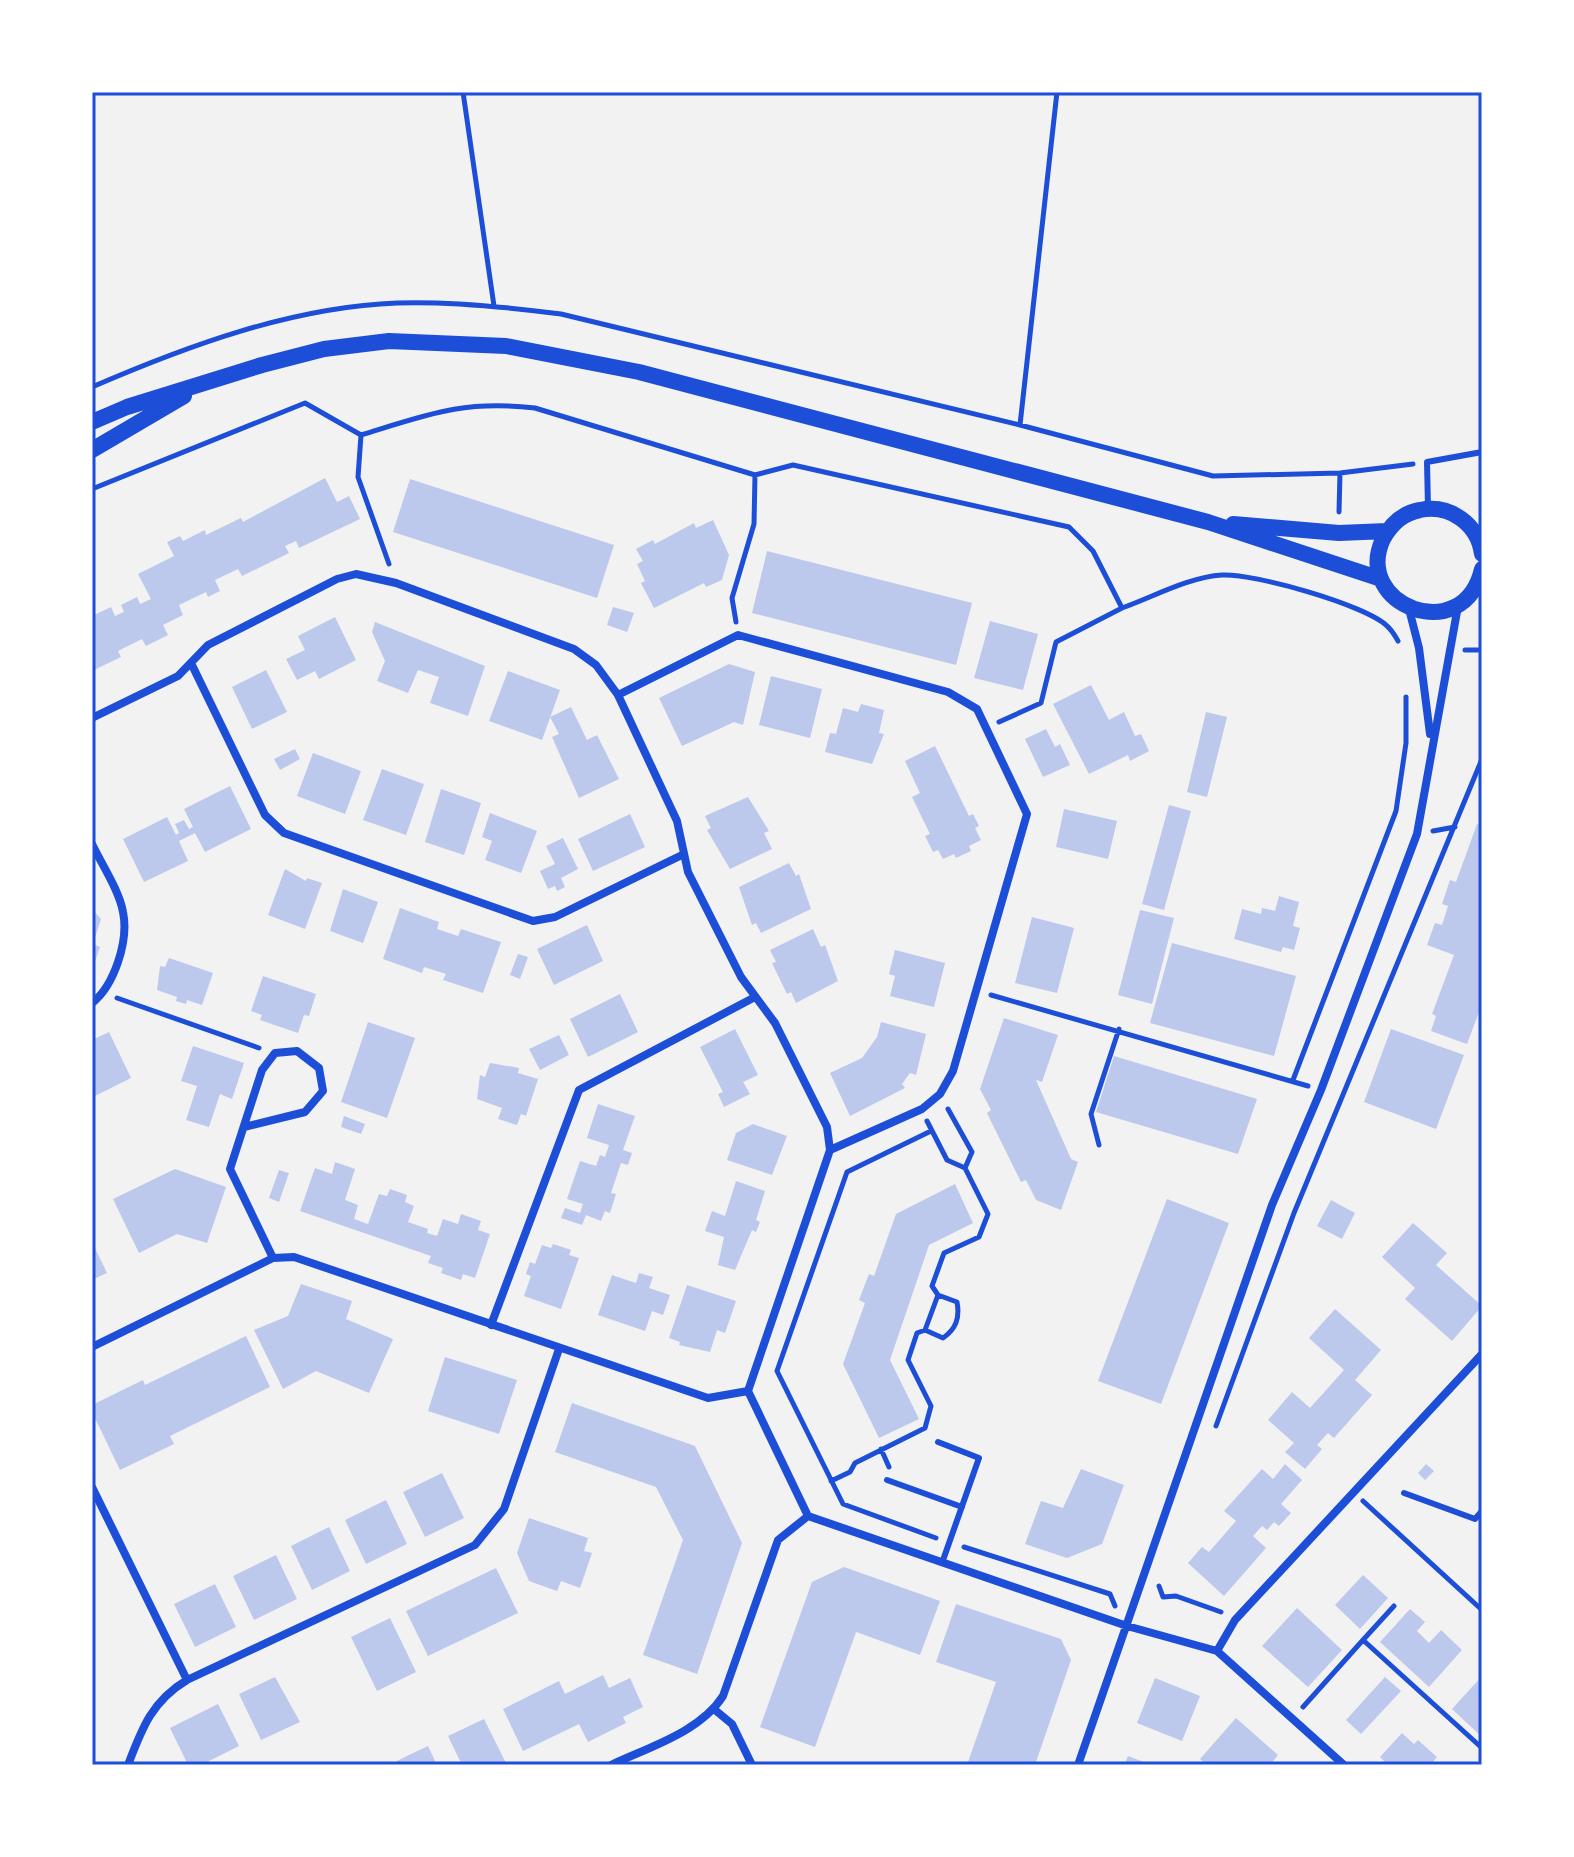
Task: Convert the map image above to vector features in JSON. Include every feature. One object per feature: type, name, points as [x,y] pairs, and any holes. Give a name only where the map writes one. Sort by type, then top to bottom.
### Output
[{"type":"main road","points":[[92,422],[127,407],[324,349],[389,341],[506,346],[639,372],[1208,522],[1381,579]]},
{"type":"main road","points":[[92,450],[205,383]]},
{"type":"main road","points":[[1481,576],[1459,605],[1443,612],[1409,609],[1392,596],[1381,579],[1378,562],[1387,531],[1406,515],[1428,508],[1445,510],[1478,530],[1482,554]]},
{"type":"main road","points":[[1208,522],[1339,533],[1387,531]]},
{"type":"street","points":[[92,718],[178,676],[208,645],[337,579],[356,574],[396,583],[574,649],[596,665],[618,695],[677,821],[684,854],[701,898],[741,977],[775,1023],[827,1127],[830,1150],[748,1391],[808,1516],[1127,1626],[1217,1651],[1344,1765]]},
{"type":"street","points":[[1078,1765],[1272,1205],[1321,1090],[1412,848],[1459,605]]},
{"type":"street","points":[[1409,609],[1426,689],[1431,743]]},
{"type":"street","points":[[618,695],[738,635],[948,692],[977,709],[987,728],[1027,814],[973,990],[953,1071],[940,1094],[922,1109],[830,1150]]},
{"type":"street","points":[[191,663],[265,815],[284,833],[533,921],[555,917],[684,854]]},
{"type":"street","points":[[92,844],[124,913],[121,952],[104,994],[92,1003]]},
{"type":"street","points":[[491,1325],[579,1090],[755,997]]},
{"type":"street","points":[[244,1127],[305,1112],[323,1091],[319,1068],[297,1051],[275,1053],[262,1070],[230,1169],[273,1258]]},
{"type":"street","points":[[92,1347],[273,1258],[294,1257],[708,1398],[748,1391]]},
{"type":"street","points":[[128,1765],[146,1717],[167,1692],[475,1545],[504,1509],[559,1349]]},
{"type":"street","points":[[1217,1651],[1235,1620],[1482,1354]]},
{"type":"street","points":[[92,1487],[187,1680]]},
{"type":"street","points":[[611,1765],[699,1722],[715,1710],[723,1696],[778,1540],[808,1516]]},
{"type":"street","points":[[715,1710],[732,1724],[752,1765]]},
{"type":"lane","points":[[1428,508],[1427,462],[1482,452]]},
{"type":"lane","points":[[938,1442],[979,1458],[942,1563]]},
{"type":"lane","points":[[887,1480],[962,1507]]},
{"type":"lane","points":[[1404,1493],[1475,1519],[1482,1511]]},
{"type":"path","points":[[463,92],[494,306]]},
{"type":"path","points":[[1020,425],[1057,92]]},
{"type":"path","points":[[92,489],[305,403],[361,435],[455,406],[498,404],[535,408],[755,475],[793,465],[1069,527],[1093,551],[1122,608]]},
{"type":"path","points":[[361,435],[358,477],[396,583]]},
{"type":"path","points":[[1339,533],[1340,473],[1427,462]]},
{"type":"path","points":[[738,635],[732,598],[754,524],[755,475]]},
{"type":"path","points":[[987,728],[1041,703],[1056,642],[1122,608],[1198,580],[1221,575],[1252,577],[1340,603],[1386,624],[1404,649]]},
{"type":"path","points":[[973,990],[1293,1080],[1396,811],[1406,743],[1406,695],[1426,689]]},
{"type":"path","points":[[1214,1431],[1294,1213],[1482,759]]},
{"type":"path","points":[[104,994],[275,1053]]},
{"type":"path","points":[[1099,1145],[1091,1114],[1119,1029]]},
{"type":"path","points":[[940,1094],[972,1152],[965,1168]]},
{"type":"path","points":[[831,1481],[850,1472],[855,1463],[925,1428],[931,1406],[908,1360],[917,1333],[925,1330],[943,1338],[952,1332],[960,1313],[957,1302],[938,1295],[932,1286],[944,1253],[979,1237],[988,1214],[965,1168],[947,1160],[922,1109]]},
{"type":"path","points":[[931,1131],[847,1172],[777,1371],[843,1504],[949,1543],[1110,1594],[1116,1607],[1176,1596],[1235,1620]]},
{"type":"path","points":[[925,1330],[938,1295]]},
{"type":"path","points":[[1353,1492],[1482,1610]]},
{"type":"path","points":[[1163,1575],[1157,1590],[1163,1597]]},
{"type":"path","points":[[1293,1718],[1394,1606]]},
{"type":"path","points":[[1363,1640],[1482,1748]]},
{"type":"building","points":[[325,478],[337,502],[349,496],[360,519],[299,548],[296,541],[285,546],[289,553],[242,576],[238,569],[215,580],[220,591],[208,597],[206,592],[179,605],[183,615],[163,625],[168,635],[146,646],[142,639],[118,651],[121,657],[92,671],[92,616],[111,607],[115,616],[124,612],[121,605],[137,597],[140,604],[151,599],[138,574],[174,556],[167,542],[180,536],[183,541],[205,530],[206,535],[241,518],[243,522]]},
{"type":"building","points":[[410,479],[614,545],[597,598],[393,532]]},
{"type":"building","points":[[713,520],[729,555],[722,580],[706,587],[704,583],[654,608],[641,583],[645,581],[637,564],[643,561],[636,549],[653,540],[655,544],[694,523],[696,528]]},
{"type":"building","points":[[767,551],[972,603],[956,665],[752,613]]},
{"type":"building","points":[[613,607],[634,613],[627,632],[607,625]]},
{"type":"building","points":[[335,617],[356,660],[319,679],[315,671],[297,680],[286,659],[305,650],[298,636]]},
{"type":"building","points":[[990,621],[1038,634],[1023,690],[974,678]]},
{"type":"building","points":[[375,622],[485,666],[468,716],[430,703],[439,677],[418,670],[408,693],[377,681],[385,661],[372,632]]},
{"type":"building","points":[[729,664],[755,672],[743,725],[734,722],[682,746],[659,698]]},
{"type":"building","points":[[266,670],[287,712],[252,729],[232,687]]},
{"type":"building","points":[[508,671],[560,690],[542,740],[489,721]]},
{"type":"building","points":[[771,676],[822,689],[810,738],[759,725]]},
{"type":"building","points":[[1091,685],[1109,720],[1124,712],[1135,736],[1141,734],[1149,751],[1130,761],[1128,755],[1089,774],[1053,704]]},
{"type":"building","points":[[861,704],[884,710],[879,733],[884,734],[872,764],[825,752],[830,733],[836,734],[843,708],[858,712]]},
{"type":"building","points":[[571,707],[587,740],[597,735],[619,779],[579,798],[552,737],[559,734],[550,717]]},
{"type":"building","points":[[1206,712],[1227,717],[1207,797],[1187,792]]},
{"type":"building","points":[[1046,729],[1055,747],[1060,744],[1070,765],[1043,777],[1025,739]]},
{"type":"building","points":[[935,746],[969,816],[973,814],[979,826],[975,828],[981,840],[969,846],[971,851],[956,858],[954,854],[943,859],[938,850],[933,852],[925,836],[930,834],[912,797],[920,793],[905,761]]},
{"type":"building","points":[[295,749],[300,759],[280,770],[274,759]]},
{"type":"building","points":[[313,753],[361,771],[345,814],[297,796]]},
{"type":"building","points":[[382,769],[424,784],[406,835],[363,820]]},
{"type":"building","points":[[230,786],[251,829],[205,852],[195,833],[179,841],[188,861],[144,882],[123,839],[167,817],[176,835],[179,833],[175,824],[184,820],[189,829],[193,827],[184,809]]},
{"type":"building","points":[[441,789],[481,803],[464,855],[425,842]]},
{"type":"building","points":[[748,797],[769,831],[764,833],[772,849],[730,869],[707,830],[711,828],[705,816]]},
{"type":"building","points":[[1169,805],[1191,811],[1164,910],[1142,904]]},
{"type":"building","points":[[1064,809],[1117,821],[1108,859],[1056,847]]},
{"type":"building","points":[[490,813],[537,831],[521,873],[485,860],[492,841],[482,837]]},
{"type":"building","points":[[630,814],[645,847],[593,871],[578,839]]},
{"type":"building","points":[[1477,824],[1482,826],[1482,1004],[1467,1044],[1431,1031],[1436,1016],[1432,1014],[1454,955],[1427,945],[1435,923],[1442,925],[1448,906],[1442,904],[1450,880],[1456,882]]},
{"type":"building","points":[[563,838],[578,869],[561,878],[565,887],[557,891],[555,886],[548,889],[540,871],[555,864],[546,846]]},
{"type":"building","points":[[789,863],[796,876],[799,874],[811,909],[761,933],[756,923],[752,925],[739,887]]},
{"type":"building","points":[[285,869],[306,881],[307,878],[322,883],[305,929],[268,915]]},
{"type":"building","points":[[343,889],[378,902],[363,943],[330,931]]},
{"type":"building","points":[[1279,896],[1299,902],[1293,926],[1300,928],[1294,950],[1283,947],[1281,952],[1234,939],[1242,909],[1261,914],[1262,908],[1275,911]]},
{"type":"building","points":[[400,908],[439,922],[437,929],[458,936],[461,929],[501,942],[483,993],[443,980],[446,974],[424,967],[422,973],[383,959]]},
{"type":"building","points":[[92,909],[101,919],[93,944],[100,947],[93,967]]},
{"type":"building","points":[[1140,910],[1174,918],[1152,1004],[1118,995]]},
{"type":"building","points":[[1032,917],[1074,928],[1057,993],[1015,983]]},
{"type":"building","points":[[587,925],[603,961],[554,985],[537,949]]},
{"type":"building","points":[[813,929],[821,947],[825,945],[838,981],[796,1003],[791,992],[787,994],[772,963],[776,962],[770,950]]},
{"type":"building","points":[[1172,943],[1296,976],[1274,1056],[1150,1023]]},
{"type":"building","points":[[895,950],[945,963],[934,1007],[890,996],[895,976],[889,974]]},
{"type":"building","points":[[518,954],[528,957],[520,979],[510,975]]},
{"type":"building","points":[[169,958],[213,973],[202,1005],[187,1000],[186,1004],[176,1001],[177,997],[157,990],[160,966],[165,967]]},
{"type":"building","points":[[263,976],[316,994],[309,1016],[304,1015],[298,1033],[260,1020],[262,1015],[251,1011]]},
{"type":"building","points":[[620,994],[638,1032],[588,1057],[570,1019]]},
{"type":"building","points":[[1004,1018],[1058,1035],[1042,1082],[1036,1080],[1071,1159],[1078,1162],[1061,1210],[1036,1200],[1026,1180],[1021,1182],[987,1113],[991,1110],[980,1089]]},
{"type":"building","points":[[368,1022],[415,1038],[387,1118],[341,1102]]},
{"type":"building","points":[[881,1022],[926,1034],[916,1075],[910,1073],[902,1084],[905,1088],[850,1116],[830,1073],[862,1058],[877,1037]]},
{"type":"building","points":[[735,1029],[758,1075],[743,1082],[750,1094],[724,1107],[718,1094],[723,1092],[700,1047]]},
{"type":"building","points":[[1391,1029],[1464,1055],[1436,1129],[1364,1102]]},
{"type":"building","points":[[109,1032],[131,1078],[95,1096],[92,1040]]},
{"type":"building","points":[[559,1035],[569,1055],[540,1070],[529,1049]]},
{"type":"building","points":[[193,1046],[244,1063],[232,1099],[220,1094],[209,1127],[186,1120],[197,1086],[181,1081]]},
{"type":"building","points":[[1114,1056],[1257,1099],[1238,1154],[1096,1112]]},
{"type":"building","points":[[490,1063],[519,1068],[518,1073],[538,1079],[526,1116],[521,1114],[517,1125],[498,1119],[502,1108],[477,1099],[480,1075],[485,1077]]},
{"type":"building","points":[[598,1104],[635,1116],[623,1150],[632,1153],[628,1165],[621,1163],[611,1193],[616,1194],[610,1213],[605,1211],[601,1221],[586,1215],[582,1225],[561,1218],[565,1208],[580,1213],[583,1204],[567,1199],[580,1161],[596,1166],[600,1155],[605,1157],[609,1145],[587,1138]]},
{"type":"building","points":[[344,1116],[365,1124],[361,1134],[341,1127]]},
{"type":"building","points":[[753,1124],[787,1136],[772,1175],[727,1160],[736,1133]]},
{"type":"building","points":[[335,1162],[355,1169],[345,1200],[358,1205],[354,1219],[368,1224],[379,1194],[387,1196],[390,1189],[407,1195],[405,1202],[414,1206],[408,1222],[428,1229],[427,1233],[437,1236],[443,1219],[458,1224],[461,1214],[481,1221],[478,1230],[490,1234],[475,1278],[463,1274],[461,1280],[441,1273],[443,1268],[428,1263],[431,1256],[300,1211],[315,1168],[332,1174]]},
{"type":"building","points":[[175,1169],[226,1187],[207,1243],[177,1234],[139,1253],[113,1199]]},
{"type":"building","points":[[279,1170],[289,1173],[279,1202],[269,1198]]},
{"type":"building","points":[[736,1181],[765,1191],[756,1220],[760,1222],[756,1232],[752,1230],[735,1270],[718,1265],[724,1237],[705,1231],[712,1211],[725,1216]]},
{"type":"building","points":[[955,1184],[973,1223],[929,1245],[890,1360],[919,1419],[879,1438],[843,1364],[865,1303],[859,1300],[869,1274],[874,1276],[896,1214]]},
{"type":"building","points":[[1167,1199],[1229,1223],[1161,1404],[1098,1381]]},
{"type":"building","points":[[1331,1200],[1355,1213],[1342,1239],[1317,1226]]},
{"type":"building","points":[[1413,1223],[1447,1253],[1436,1265],[1482,1306],[1452,1341],[1405,1299],[1415,1288],[1382,1257]]},
{"type":"building","points":[[92,1242],[107,1273],[92,1280]]},
{"type":"building","points":[[553,1244],[571,1250],[569,1255],[579,1258],[561,1309],[524,1296],[531,1276],[526,1274],[530,1262],[535,1264],[542,1245],[551,1248]]},
{"type":"building","points":[[639,1273],[653,1277],[649,1288],[670,1295],[663,1315],[652,1311],[645,1331],[598,1315],[612,1275],[636,1283]]},
{"type":"building","points":[[301,1284],[352,1301],[346,1319],[393,1339],[369,1393],[316,1371],[283,1389],[254,1330],[288,1316]]},
{"type":"building","points":[[687,1285],[736,1301],[725,1333],[717,1330],[710,1352],[679,1345],[680,1342],[669,1338]]},
{"type":"building","points":[[1335,1309],[1381,1350],[1355,1380],[1372,1395],[1334,1438],[1328,1433],[1317,1445],[1322,1449],[1305,1469],[1285,1452],[1294,1443],[1268,1420],[1292,1392],[1310,1408],[1344,1370],[1309,1338]]},
{"type":"building","points":[[246,1336],[270,1387],[170,1436],[174,1444],[120,1470],[92,1412],[92,1405],[143,1380],[145,1385]]},
{"type":"building","points":[[445,1357],[517,1380],[499,1434],[428,1411]]},
{"type":"building","points":[[572,1403],[695,1446],[742,1543],[697,1674],[643,1655],[683,1540],[656,1487],[555,1452]]},
{"type":"building","points":[[1285,1464],[1302,1480],[1281,1504],[1291,1513],[1279,1526],[1274,1522],[1267,1530],[1262,1526],[1253,1536],[1266,1548],[1224,1596],[1188,1563],[1202,1547],[1209,1552],[1236,1521],[1224,1511],[1262,1469],[1273,1479]]},
{"type":"building","points":[[1426,1464],[1434,1471],[1425,1480],[1418,1473]]},
{"type":"building","points":[[1081,1469],[1124,1485],[1102,1544],[1067,1558],[1025,1544],[1041,1501],[1063,1508]]},
{"type":"building","points":[[442,1473],[464,1518],[425,1537],[403,1492]]},
{"type":"building","points":[[386,1500],[407,1544],[366,1564],[345,1520]]},
{"type":"building","points":[[529,1518],[588,1538],[584,1551],[592,1553],[580,1588],[561,1581],[557,1591],[529,1581],[517,1553]]},
{"type":"building","points":[[329,1527],[350,1571],[312,1590],[291,1546]]},
{"type":"building","points":[[276,1555],[297,1599],[254,1620],[233,1576]]},
{"type":"building","points":[[844,1567],[940,1601],[920,1655],[856,1632],[815,1747],[760,1727],[812,1582]]},
{"type":"building","points":[[496,1568],[518,1613],[428,1656],[406,1611]]},
{"type":"building","points":[[1363,1575],[1388,1598],[1360,1629],[1335,1605]]},
{"type":"building","points":[[215,1584],[236,1627],[195,1647],[174,1604]]},
{"type":"building","points":[[956,1604],[1061,1639],[1071,1660],[1035,1765],[967,1765],[996,1682],[936,1662]]},
{"type":"building","points":[[1297,1608],[1342,1650],[1308,1687],[1262,1646]]},
{"type":"building","points":[[1410,1609],[1425,1622],[1417,1631],[1429,1643],[1441,1630],[1462,1650],[1429,1687],[1380,1642]]},
{"type":"building","points":[[390,1618],[416,1672],[377,1691],[351,1637]]},
{"type":"building","points":[[603,1675],[609,1688],[630,1678],[643,1707],[623,1717],[626,1723],[588,1742],[579,1724],[523,1751],[503,1709],[559,1681],[565,1694]]},
{"type":"building","points":[[1482,1676],[1482,1737],[1452,1709]]},
{"type":"building","points":[[275,1677],[300,1722],[261,1740],[239,1694]]},
{"type":"building","points":[[1385,1677],[1401,1691],[1361,1734],[1346,1720]]},
{"type":"building","points":[[1155,1678],[1200,1696],[1182,1741],[1137,1723]]},
{"type":"building","points":[[218,1704],[239,1746],[201,1765],[188,1765],[170,1728]]},
{"type":"building","points":[[1236,1718],[1278,1755],[1270,1765],[1207,1765],[1200,1759]]},
{"type":"building","points":[[484,1719],[507,1765],[462,1765],[448,1736]]},
{"type":"building","points":[[1402,1733],[1414,1744],[1418,1740],[1437,1757],[1430,1765],[1388,1765],[1380,1757]]},
{"type":"building","points":[[428,1746],[437,1765],[389,1765],[409,1755]]},
{"type":"building","points":[[1128,1756],[1152,1765],[1124,1765]]}]
